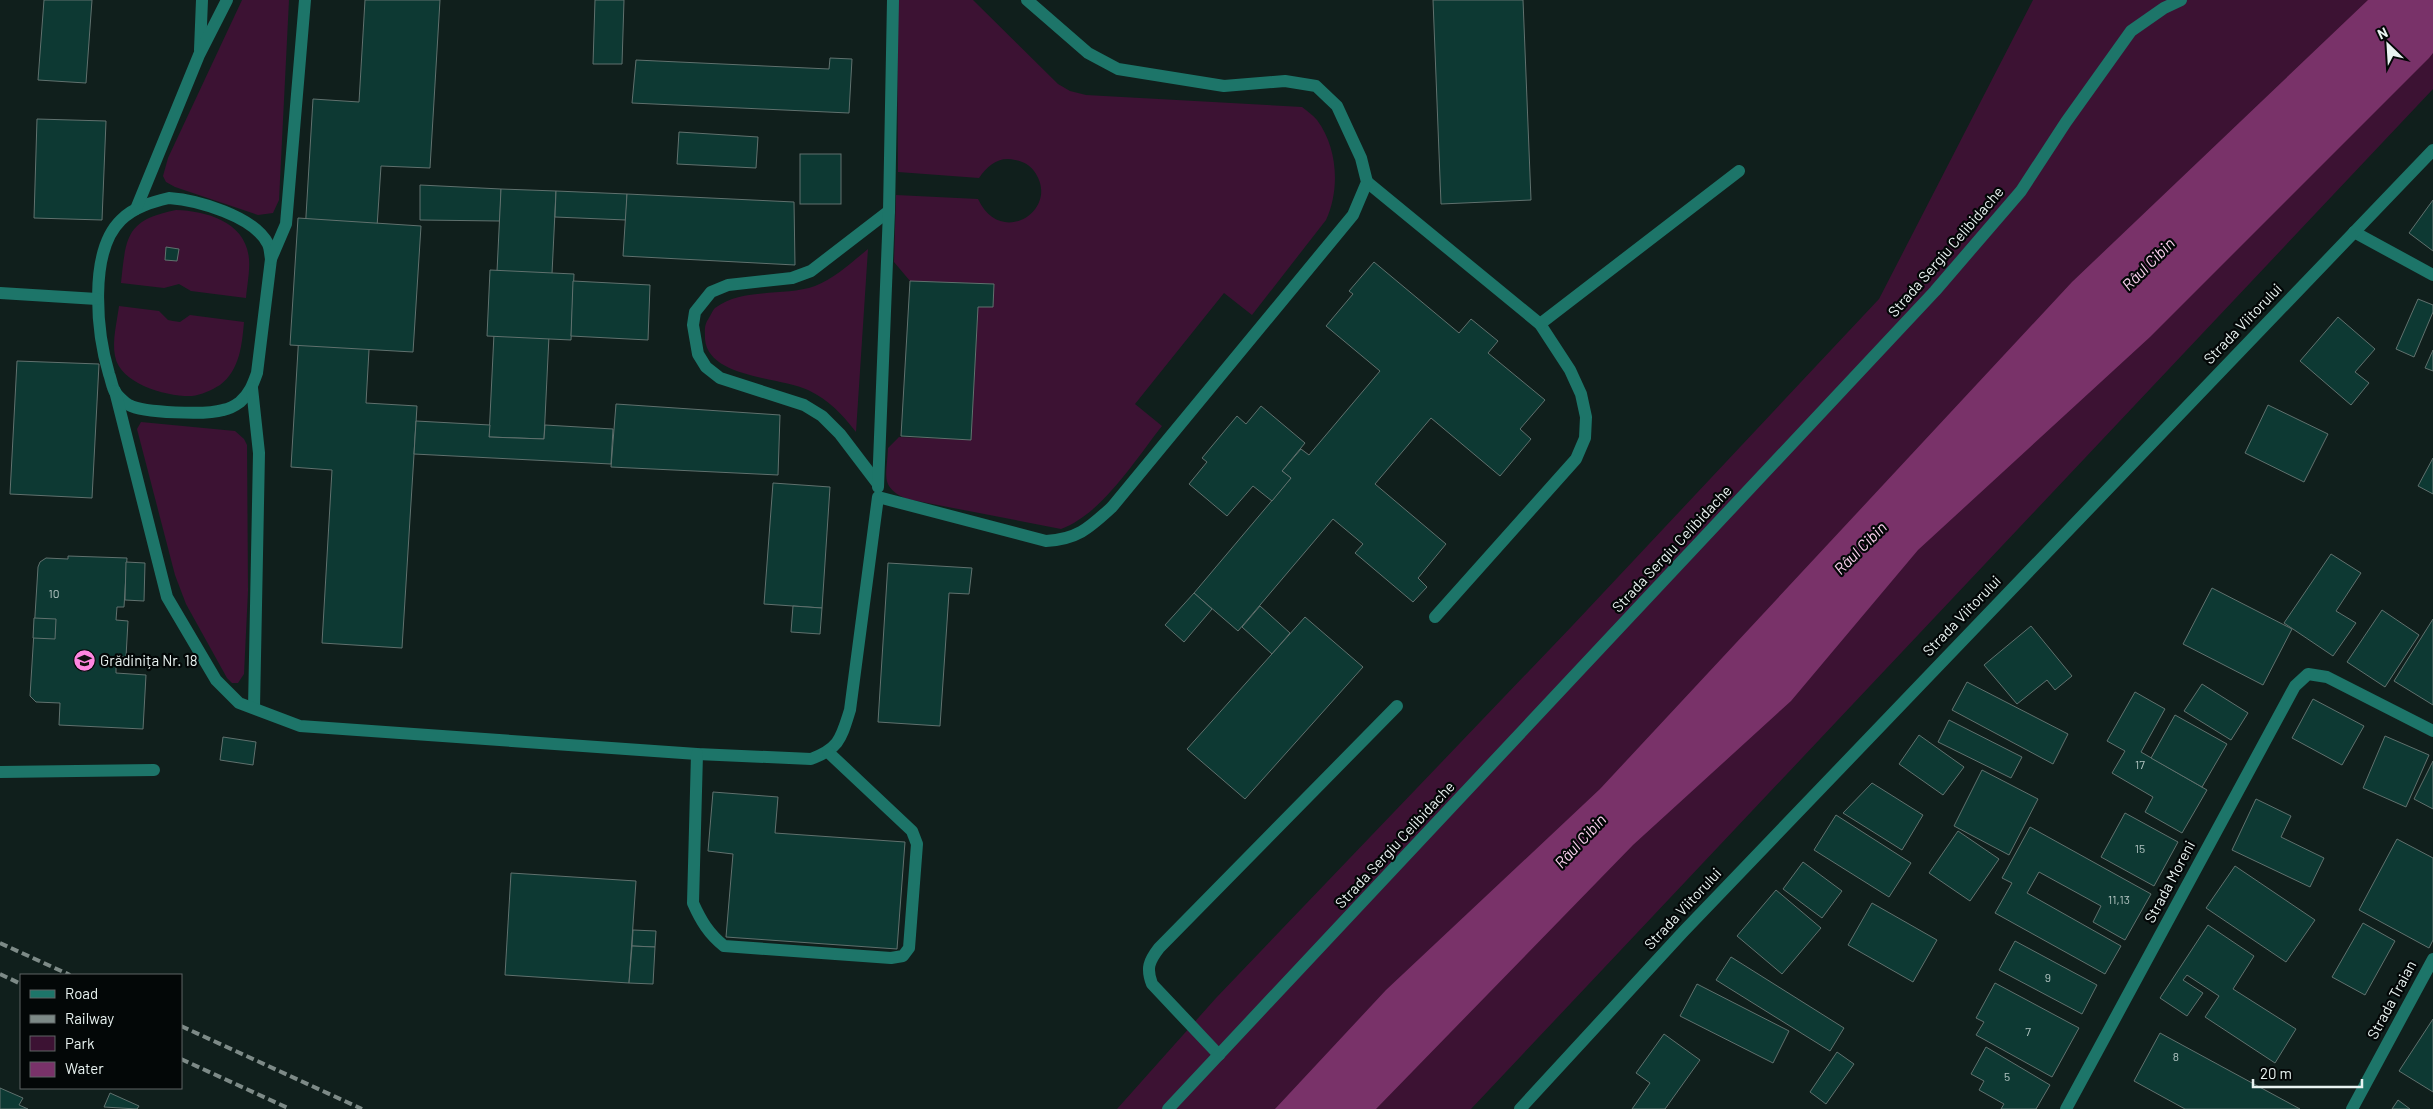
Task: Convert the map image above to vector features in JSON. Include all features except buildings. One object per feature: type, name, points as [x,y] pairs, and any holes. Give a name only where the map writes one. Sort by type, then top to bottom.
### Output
[{"type":"street","points":[[199,56],[202,0]]},
{"type":"street","points":[[136,209],[199,56],[227,0]]},
{"type":"street","points":[[115,392],[129,405],[151,411],[198,412],[223,410],[239,402],[252,388],[257,373],[271,259],[286,224],[305,0]]},
{"type":"street","points":[[271,259],[268,244],[259,232],[242,219],[184,199],[169,198],[136,209],[120,220],[111,235],[105,253],[97,299],[100,338],[167,596],[216,680],[239,703],[300,726],[697,754],[811,758],[828,752],[840,741],[850,710],[878,497],[889,211],[893,0]]},
{"type":"street","points":[[1027,0],[1088,53],[1118,69],[1224,86],[1285,81],[1316,86],[1338,106],[1361,158],[1367,182],[1540,324],[1570,370],[1581,394],[1586,417],[1585,438],[1576,460],[1435,617]]},
{"type":"street","name":"Strada Sergiu Celibidache","points":[[1168,1109],[1935,291],[2021,191],[2077,106],[2131,31],[2164,8],[2181,0]]},
{"type":"street","name":"Strada Viitorului","points":[[1520,1109],[1683,932],[2433,150]]},
{"type":"street","points":[[1540,324],[1739,171]]},
{"type":"street","points":[[878,497],[1046,541],[1066,540],[1091,526],[1112,507],[1353,215],[1367,182]]},
{"type":"street","points":[[878,484],[840,434],[822,416],[804,405],[720,378],[706,368],[698,354],[693,325],[695,312],[711,292],[728,285],[792,278],[811,271],[889,211]]},
{"type":"street","points":[[2354,232],[2433,275]]},
{"type":"street","points":[[0,293],[97,299]]},
{"type":"street","points":[[252,388],[259,453],[254,708]]},
{"type":"street","name":"Strada Moreni","points":[[2066,1109],[2295,686],[2308,674],[2327,677],[2433,731]]},
{"type":"street","points":[[1219,1055],[1152,984],[1148,972],[1150,961],[1159,948],[1397,706]]},
{"type":"street","points":[[697,754],[693,903],[701,921],[713,938],[724,946],[891,958],[903,956],[909,948],[918,844],[912,831],[828,752]]},
{"type":"street","points":[[0,772],[154,770]]},
{"type":"street","name":"Strada Traian","points":[[2352,1109],[2433,958]]},
{"type":"green space","points":[[242,0],[289,0],[279,200],[273,213],[258,215],[175,187],[166,182],[163,176],[168,158]]},
{"type":"green space","points":[[897,0],[973,0],[1058,84],[1070,91],[1086,95],[1302,107],[1317,120],[1329,143],[1335,169],[1335,183],[1326,220],[1252,315],[1224,293],[1135,404],[1162,426],[1129,470],[1104,499],[1076,522],[1061,529],[907,499],[892,490],[888,485],[886,473],[888,448],[899,437],[971,440],[978,307],[993,307],[994,284],[910,281],[894,262],[896,195],[978,199],[988,214],[1000,221],[1013,222],[1025,218],[1035,210],[1040,198],[1041,185],[1034,171],[1028,165],[1009,159],[994,163],[979,178],[898,172]]},
{"type":"green space","points":[[2033,0],[2433,0],[2433,89],[1471,1109],[1117,1109],[1216,998],[1573,625],[1879,299]]},
{"type":"green space","points":[[176,210],[212,216],[223,221],[241,236],[249,259],[246,298],[191,291],[179,284],[164,288],[121,283],[127,243],[131,233],[147,219]]},
{"type":"green space","points":[[868,249],[856,432],[835,408],[816,394],[796,386],[732,369],[718,362],[709,352],[705,339],[705,327],[715,308],[726,301],[738,297],[815,286],[836,275]]},
{"type":"green space","points":[[119,306],[159,311],[168,320],[180,322],[190,315],[244,322],[239,356],[232,372],[220,385],[199,395],[192,396],[158,391],[135,381],[119,366],[115,356],[114,337]]},
{"type":"green space","points":[[141,422],[235,431],[244,439],[247,445],[248,591],[244,674],[238,683],[232,683],[227,678],[186,604],[175,575],[137,429]]},
{"type":"water","name":"Râul Cibin","points":[[2368,0],[2433,0],[2433,53],[2429,58],[2150,337],[1918,550],[1791,701],[1633,845],[1376,1109],[1275,1109],[1386,990],[1600,789],[2072,282]]},
{"type":"railway","points":[[0,943],[68,974]]},
{"type":"railway","points":[[0,974],[20,984]]},
{"type":"railway","points":[[182,1026],[362,1109]]},
{"type":"railway","points":[[182,1059],[290,1109]]},
{"type":"place","name":"Grădinița Nr. 18","points":[[84,661]]}]
